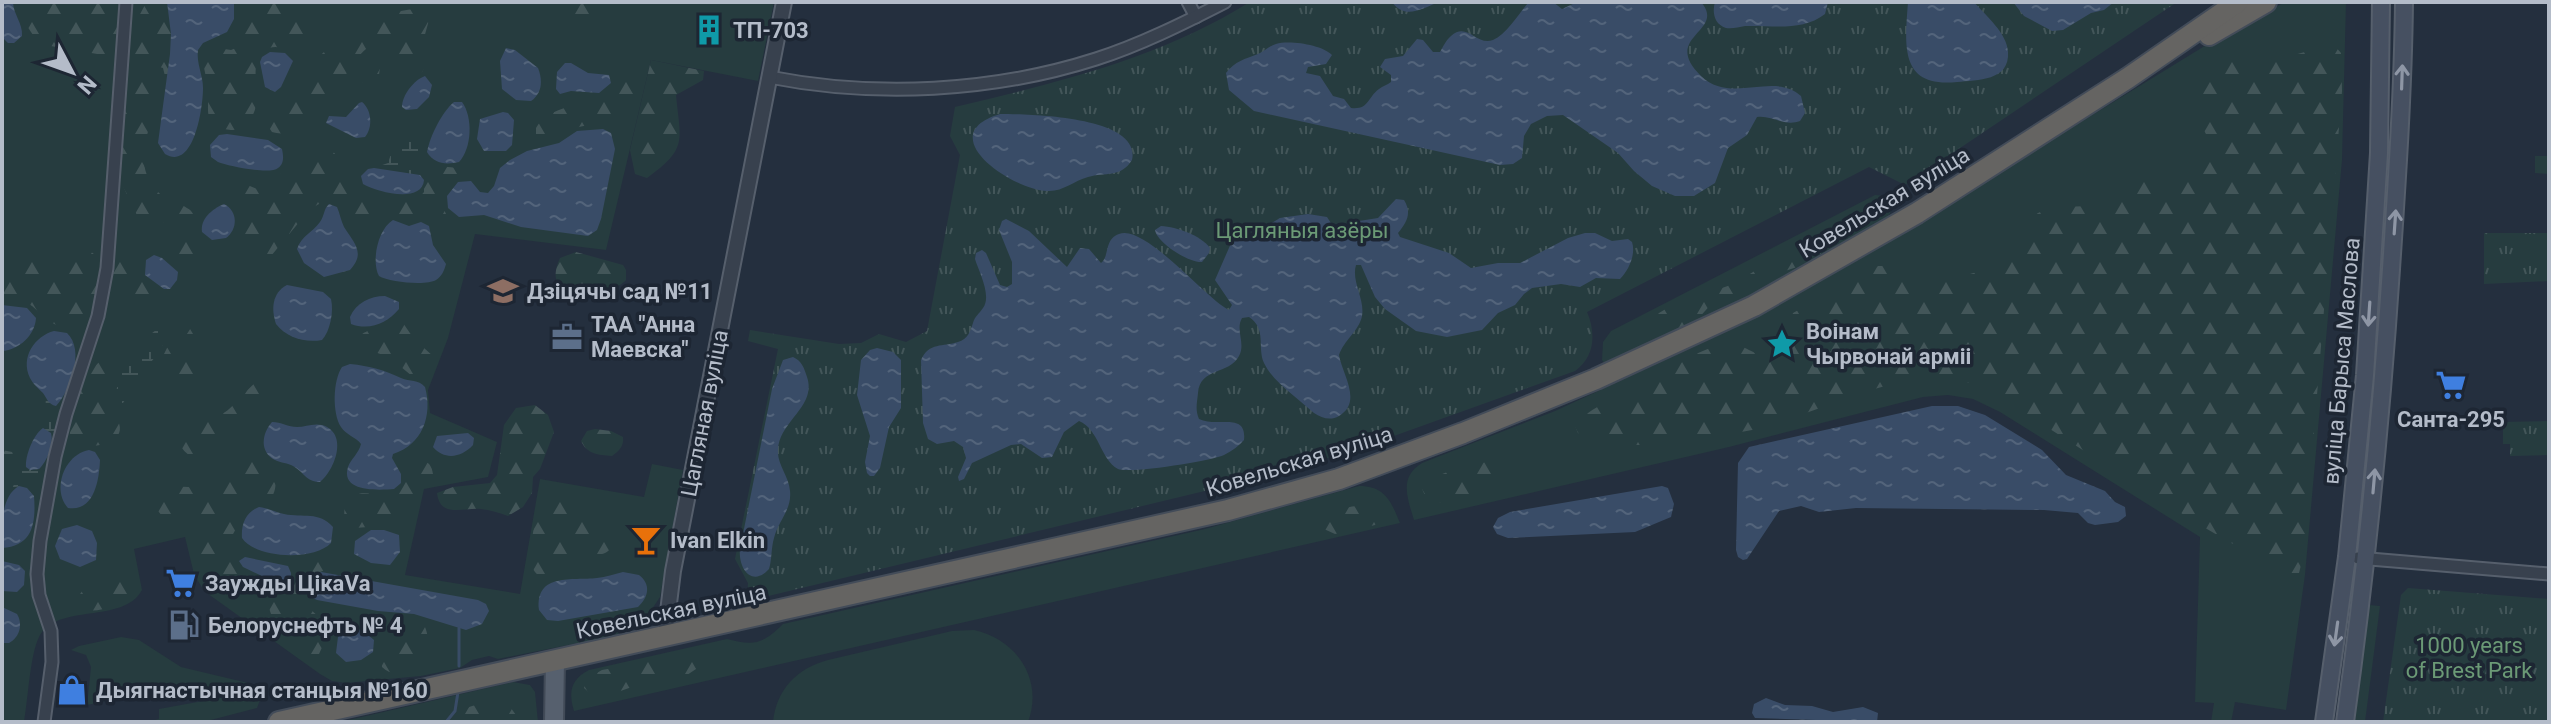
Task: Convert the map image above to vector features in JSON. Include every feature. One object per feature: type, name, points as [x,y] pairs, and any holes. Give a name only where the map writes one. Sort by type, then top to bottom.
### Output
[{"type":"highway","name":"Ковельская вуліца","points":[[279,722],[1228,510],[1339,479],[1596,379],[1754,306],[1917,213],[2128,78],[2238,2]]},
{"type":"highway","points":[[2128,78],[2266,2]]},
{"type":"main road","name":"вуліца Барыса Маслова","points":[[2324,722],[2347,557],[2365,375],[2379,153],[2381,2]]},
{"type":"main road","name":"вуліца Барыса Маслова","points":[[2345,722],[2367,558],[2384,375],[2399,152],[2404,2]]},
{"type":"main road","points":[[554,722],[555,660]]},
{"type":"street","points":[[44,722],[52,662],[51,631],[39,595],[40,541],[55,457],[98,316],[107,268],[126,2]]},
{"type":"street","name":"Цагляная вуліца","points":[[665,636],[679,541],[784,2]]},
{"type":"street","points":[[1188,2],[1196,17]]},
{"type":"street","points":[[769,77],[869,89],[973,85],[1047,73],[1095,59],[1225,2]]},
{"type":"street","points":[[2347,557],[2549,574]]},
{"type":"green space","points":[[2,2],[774,2],[758,81],[651,60],[606,250],[475,234],[448,338],[428,390],[430,413],[497,442],[488,477],[424,489],[405,575],[520,594],[540,479],[644,497],[652,464],[683,470],[660,597],[644,621],[613,636],[498,659],[489,656],[472,660],[460,668],[421,676],[346,683],[332,681],[204,591],[194,574],[185,537],[134,549],[142,590],[133,601],[48,626],[39,637],[33,655],[24,722],[2,722]]},
{"type":"green space","points":[[21,2],[121,2],[114,50],[103,55],[39,44],[27,26]]},
{"type":"green space","points":[[147,2],[167,2],[171,34],[167,84],[163,68],[137,60],[132,46],[134,30]]},
{"type":"green space","points":[[242,2],[291,2],[306,41],[300,51],[273,47],[262,51],[256,67],[255,110],[245,125],[231,130],[215,125],[209,116],[203,57],[212,47],[231,50],[241,46],[245,34]]},
{"type":"green space","points":[[561,2],[601,2],[594,18],[580,25],[569,22],[559,11]]},
{"type":"green space","name":"Цагляныя азёры","points":[[1250,2],[2177,2],[1905,185],[1869,167],[1587,312],[1592,328],[1592,344],[1587,359],[1575,371],[1288,471],[747,601],[748,583],[735,559],[778,349],[748,341],[750,330],[839,344],[861,343],[879,334],[906,342],[927,331],[960,155],[950,136],[955,107],[1070,78],[1144,54],[1215,22]]},
{"type":"green space","points":[[2285,2],[2346,2],[2342,160],[2305,575],[2286,710],[2235,702],[2231,722],[2211,722],[2214,703],[2195,702],[2200,537],[2000,412],[1973,399],[1948,395],[1923,397],[1729,447],[1414,520],[1407,488],[1410,475],[1422,463],[1555,411],[1743,324],[1921,220],[2203,47]]},
{"type":"green space","points":[[415,9],[423,10],[429,20],[424,38],[428,59],[422,72],[406,77],[386,52],[366,49],[318,118],[305,128],[290,133],[272,132],[268,120],[272,110],[323,53],[373,20]]},
{"type":"green space","points":[[2333,44],[2341,53],[2342,91],[2304,553],[2299,573],[2280,573],[2253,551],[2231,543],[2195,522],[1997,395],[1968,383],[1937,379],[1906,381],[1752,430],[1667,443],[1622,444],[1578,433],[1575,426],[1579,421],[1605,403],[1626,399],[1645,403],[1658,382],[1668,373],[1705,350],[1729,344],[1769,359],[1784,356],[1793,346],[1793,313],[1878,266],[1891,266],[1913,274],[1941,278],[1984,270],[2013,255],[2021,244],[2030,219],[2038,213],[2052,207],[2095,206],[2147,180],[2192,175],[2205,167],[2212,156],[2212,145],[2195,114],[2196,100],[2206,80],[2234,60],[2287,57]]},
{"type":"green space","points":[[366,55],[377,59],[380,67],[378,83],[372,87],[363,83],[360,59]]},
{"type":"green space","points":[[651,60],[704,71],[703,80],[676,95],[679,142],[670,159],[647,178],[635,174],[630,150]]},
{"type":"green space","points":[[627,72],[635,76],[635,91],[625,118],[608,126],[579,127],[549,141],[536,137],[536,128],[549,115],[605,95]]},
{"type":"green space","points":[[139,76],[147,77],[157,89],[144,155],[149,180],[162,196],[195,215],[194,256],[186,266],[174,254],[180,226],[178,221],[171,217],[155,228],[144,228],[120,175],[124,96],[128,84]]},
{"type":"green space","points":[[404,133],[413,135],[417,140],[424,180],[422,177],[374,168],[388,163],[396,139]]},
{"type":"green space","points":[[317,145],[335,154],[346,182],[375,195],[419,198],[424,192],[424,172],[428,165],[458,168],[460,177],[443,192],[440,201],[446,214],[467,224],[466,229],[452,240],[443,242],[437,237],[435,224],[428,219],[406,220],[392,216],[360,224],[351,218],[341,200],[328,199],[310,209],[266,262],[248,260],[243,250],[241,220],[230,188],[241,182],[260,190],[271,189],[287,162],[304,157]]},
{"type":"green space","points":[[2535,156],[2549,156],[2549,174],[2535,173]]},
{"type":"green space","points":[[1875,195],[1885,196],[1890,201],[1891,210],[1886,219],[1775,287],[1605,364],[1602,360],[1603,342],[1611,331]]},
{"type":"green space","points":[[1876,207],[1878,216],[1856,234],[1803,265],[1782,272],[1762,288],[1723,296],[1715,300],[1695,322],[1658,337],[1648,334],[1647,326],[1669,307],[1736,283],[1787,250],[1839,230],[1869,208]]},
{"type":"green space","points":[[2484,233],[2549,233],[2549,281],[2484,284]]},
{"type":"green space","points":[[120,245],[127,249],[133,270],[155,287],[154,293],[146,300],[131,296],[115,298],[109,294],[114,248]]},
{"type":"green space","points":[[76,248],[93,253],[98,269],[93,306],[79,325],[55,325],[27,303],[2,299],[2,272],[16,260],[55,259]]},
{"type":"green space","points":[[576,252],[623,265],[626,280],[606,291],[579,294],[567,291],[558,284],[556,274],[560,258]]},
{"type":"green space","points":[[204,317],[213,327],[210,338],[191,358],[198,378],[187,389],[172,389],[161,377],[161,360],[167,348],[185,337],[196,320]]},
{"type":"green space","points":[[394,322],[403,323],[414,339],[434,357],[433,370],[428,375],[412,376],[389,357],[360,347],[357,339],[360,336]]},
{"type":"green space","points":[[158,329],[165,333],[159,352],[137,379],[123,403],[116,403],[122,372],[142,342]]},
{"type":"green space","points":[[104,359],[110,359],[117,367],[107,402],[120,429],[113,440],[106,443],[76,445],[70,438],[70,432],[81,391],[90,372]]},
{"type":"green space","points":[[260,379],[267,380],[267,387],[259,407],[249,418],[215,437],[200,455],[192,456],[185,451],[170,426],[174,417],[183,415],[206,420],[219,416]]},
{"type":"green space","points":[[46,397],[53,406],[61,401],[60,419],[53,438],[51,433],[37,432],[45,414]]},
{"type":"green space","points":[[535,405],[548,415],[554,432],[540,469],[533,477],[532,493],[523,507],[508,516],[484,509],[454,510],[443,506],[437,493],[453,487],[490,483],[497,475],[504,425],[516,408]]},
{"type":"green space","points":[[2549,421],[2549,455],[2510,456],[2510,444],[2503,444],[2503,422]]},
{"type":"green space","points":[[587,431],[611,431],[623,437],[623,443],[612,456],[594,453],[583,445],[581,441]]},
{"type":"green space","points":[[2,450],[12,452],[17,464],[11,477],[2,485]]},
{"type":"green space","points":[[251,454],[270,468],[275,490],[266,503],[247,497],[238,500],[238,525],[227,551],[239,574],[231,583],[209,580],[198,568],[194,551],[200,540],[214,537],[209,519],[196,515],[163,517],[158,511],[159,500],[168,488],[205,487]]},
{"type":"green space","points":[[26,458],[26,467],[30,470],[43,465],[34,496],[23,486],[11,491]]},
{"type":"green space","points":[[1496,461],[1502,464],[1504,476],[1474,496],[1447,502],[1435,501],[1426,496],[1422,487],[1445,473]]},
{"type":"green space","points":[[414,462],[431,465],[433,474],[418,488],[411,505],[393,525],[355,528],[346,522],[345,508],[352,498],[362,493],[388,495],[398,492]]},
{"type":"green space","points":[[1359,486],[1375,489],[1386,496],[1400,523],[574,711],[572,687],[589,670],[727,639],[758,642],[783,624],[1205,529]]},
{"type":"green space","points":[[548,493],[561,500],[576,518],[608,528],[614,537],[608,551],[599,555],[580,555],[566,573],[552,579],[535,572],[531,556],[536,519]]},
{"type":"green space","points":[[1374,505],[1383,514],[1375,525],[1335,534],[1324,529],[1322,524],[1326,518],[1337,511]]},
{"type":"green space","points":[[331,552],[337,563],[310,577],[304,586],[307,606],[325,623],[329,632],[319,654],[307,659],[283,640],[283,633],[292,629],[294,622],[284,595],[301,563]]},
{"type":"green space","points":[[118,569],[129,570],[134,577],[129,597],[106,608],[80,608],[78,597],[85,587]]},
{"type":"green space","name":"1000 years of Brest Park","points":[[2408,588],[2549,599],[2549,722],[2383,722],[2401,595]]},
{"type":"green space","points":[[270,596],[284,606],[290,623],[288,629],[273,620],[267,602]]},
{"type":"green space","points":[[2369,605],[2380,606],[2365,722],[2353,722]]},
{"type":"green space","points":[[401,618],[421,621],[427,631],[427,642],[418,662],[400,673],[382,667],[381,658],[391,643],[392,625]]},
{"type":"green space","points":[[974,630],[1002,642],[1023,663],[1032,691],[1028,722],[773,722],[778,700],[790,682],[817,664],[952,631]]},
{"type":"green space","points":[[121,637],[139,640],[181,667],[248,683],[152,699],[140,694],[87,705],[91,667],[86,655],[71,650]]},
{"type":"green space","points":[[692,654],[699,656],[699,667],[681,679],[612,694],[592,695],[584,688],[588,678],[602,670]]},
{"type":"green space","points":[[513,682],[530,685],[535,692],[538,722],[340,722]]},
{"type":"green space","points":[[255,694],[260,700],[257,708],[203,722],[147,722],[159,719],[159,709]]},
{"type":"green space","points":[[489,701],[508,704],[521,722],[462,722],[463,713],[469,707]]},
{"type":"water","points":[[2,2],[13,2],[21,27],[22,36],[14,43],[8,43],[2,37]]},
{"type":"water","points":[[167,2],[234,2],[234,19],[227,32],[203,43],[198,50],[203,88],[199,122],[190,146],[175,157],[165,154],[158,143],[170,54]]},
{"type":"water","points":[[1392,2],[1439,2],[1408,12]]},
{"type":"water","points":[[1529,2],[1553,2],[1562,9],[1577,2],[1701,2],[1707,12],[1706,21],[1687,52],[1690,63],[1701,76],[1725,88],[1778,86],[1790,89],[1801,96],[1805,113],[1800,121],[1794,122],[1757,117],[1747,135],[1728,148],[1715,183],[1694,196],[1675,196],[1652,186],[1618,153],[1563,115],[1547,116],[1531,124],[1524,136],[1522,158],[1513,164],[1500,165],[1254,111],[1229,90],[1226,73],[1237,63],[1276,44],[1297,43],[1321,48],[1332,55],[1326,64],[1308,67],[1306,73],[1320,76],[1333,96],[1344,99],[1351,108],[1361,107],[1375,92],[1391,82],[1391,75],[1380,67],[1385,59],[1403,56],[1417,39],[1423,40],[1433,52],[1440,52],[1448,39],[1462,31],[1482,40],[1493,40],[1508,28]]},
{"type":"water","points":[[1715,2],[1828,2],[1825,14],[1807,23],[1726,28],[1716,21]]},
{"type":"water","points":[[1908,2],[1974,2],[2004,38],[2008,52],[2004,69],[1991,77],[1974,81],[1938,82],[1924,78],[1915,71],[1907,48]]},
{"type":"water","points":[[2013,2],[2114,2],[2063,30],[2052,31],[2024,16]]},
{"type":"water","points":[[506,48],[515,50],[538,68],[540,86],[531,101],[516,100],[502,89],[500,61]]},
{"type":"water","points":[[270,52],[285,53],[293,61],[281,87],[275,92],[265,87],[260,62]]},
{"type":"water","points":[[565,63],[588,73],[609,75],[611,83],[599,93],[571,91],[560,94],[556,89],[557,72]]},
{"type":"water","points":[[425,76],[432,85],[429,97],[417,109],[406,110],[402,107],[406,93]]},
{"type":"water","points":[[362,102],[370,119],[365,137],[356,138],[326,123],[329,116],[346,117]]},
{"type":"water","points":[[454,102],[462,102],[466,108],[469,141],[459,162],[441,163],[427,152],[437,125]]},
{"type":"water","points":[[503,112],[514,120],[512,145],[506,151],[484,151],[477,139],[480,119]]},
{"type":"water","points":[[1000,114],[1057,117],[1102,126],[1120,134],[1130,145],[1132,160],[1123,170],[1088,177],[1058,190],[1032,188],[999,172],[984,160],[975,147],[973,135],[981,123]]},
{"type":"water","points":[[603,129],[611,133],[615,149],[601,219],[597,230],[588,236],[521,227],[484,215],[459,217],[448,208],[447,196],[458,182],[471,181],[480,192],[488,193],[500,168],[510,160],[527,151],[559,143],[577,131]]},
{"type":"water","points":[[219,135],[268,140],[282,149],[282,164],[267,171],[218,162],[211,157],[210,145]]},
{"type":"water","points":[[374,168],[420,175],[424,180],[416,192],[388,193],[363,184],[361,176]]},
{"type":"water","points":[[1396,199],[1404,200],[1408,209],[1406,221],[1398,233],[1400,237],[1449,253],[1471,268],[1520,263],[1568,238],[1585,233],[1595,233],[1612,241],[1628,239],[1632,242],[1632,257],[1620,279],[1596,278],[1580,287],[1561,284],[1532,288],[1515,305],[1498,313],[1482,330],[1447,337],[1416,331],[1385,309],[1375,297],[1361,265],[1356,265],[1362,316],[1339,355],[1349,387],[1350,403],[1339,416],[1332,418],[1314,413],[1273,377],[1262,357],[1258,327],[1249,317],[1242,318],[1239,356],[1229,366],[1204,379],[1198,393],[1199,419],[1236,423],[1244,431],[1244,440],[1240,444],[1216,458],[1153,468],[1118,469],[1107,458],[1091,430],[1079,421],[1064,432],[1052,457],[1042,458],[1021,444],[1011,445],[972,463],[964,479],[959,481],[966,458],[963,447],[954,441],[937,444],[928,439],[923,423],[921,360],[932,348],[964,339],[983,308],[986,297],[976,253],[982,250],[986,253],[1000,285],[1007,287],[1012,284],[1012,262],[999,230],[1002,221],[1006,219],[1029,231],[1067,267],[1080,248],[1089,249],[1101,263],[1114,236],[1130,234],[1159,250],[1229,310],[1232,305],[1215,280],[1232,241],[1280,218],[1308,214],[1327,217],[1338,234],[1351,239],[1357,233],[1359,221],[1378,218]]},
{"type":"water","points":[[224,204],[234,215],[233,230],[226,238],[212,240],[202,232],[203,223],[211,212]]},
{"type":"water","points":[[329,204],[337,207],[358,253],[350,270],[324,277],[304,263],[297,249],[320,222]]},
{"type":"water","points":[[393,220],[409,226],[421,222],[429,226],[433,245],[446,264],[436,280],[408,282],[379,276],[377,246],[383,230]]},
{"type":"water","points":[[1161,226],[1194,236],[1206,243],[1209,253],[1202,262],[1182,256],[1161,241],[1155,230]]},
{"type":"water","points":[[154,255],[178,272],[177,280],[170,289],[164,289],[145,275],[146,260]]},
{"type":"water","points":[[287,285],[323,292],[331,299],[331,321],[322,340],[297,338],[285,333],[276,324],[274,302],[278,292]]},
{"type":"water","points":[[385,296],[399,302],[399,309],[389,318],[371,326],[351,324],[350,317],[360,304],[374,297]]},
{"type":"water","points":[[2,305],[27,308],[36,318],[33,330],[25,340],[14,348],[2,351]]},
{"type":"water","points":[[54,331],[67,333],[75,349],[71,380],[56,406],[31,380],[27,370],[31,348]]},
{"type":"water","points":[[877,348],[893,352],[901,360],[901,408],[889,427],[880,468],[874,476],[870,476],[865,462],[870,436],[857,395],[861,360],[870,350]]},
{"type":"water","points":[[793,357],[804,368],[809,388],[802,406],[780,440],[779,461],[789,486],[789,504],[774,538],[769,569],[757,577],[744,569],[740,549],[772,389],[783,360]]},
{"type":"water","points":[[350,364],[370,367],[425,387],[427,408],[423,428],[411,444],[393,454],[392,458],[401,474],[401,483],[394,489],[355,486],[347,475],[361,444],[341,427],[335,397],[339,373],[342,367]]},
{"type":"water","points":[[1932,406],[1958,406],[1985,415],[2042,450],[2066,475],[2105,491],[2125,507],[2126,516],[2118,522],[2095,525],[2088,523],[2078,513],[2044,510],[1856,508],[1819,512],[1801,506],[1779,511],[1747,559],[1738,557],[1738,463],[1749,447]]},
{"type":"water","points":[[272,422],[297,427],[322,425],[330,429],[335,436],[337,452],[320,482],[311,480],[293,466],[275,460],[266,452],[264,437]]},
{"type":"water","points":[[43,428],[51,433],[52,443],[45,462],[39,469],[30,470],[26,467],[28,452]]},
{"type":"water","points":[[468,433],[474,438],[473,445],[459,455],[448,456],[433,447],[437,436]]},
{"type":"water","points":[[89,450],[95,452],[100,460],[96,485],[84,505],[68,508],[61,491],[63,473],[73,458]]},
{"type":"water","points":[[19,486],[27,488],[34,496],[33,524],[20,543],[2,548],[5,505]]},
{"type":"water","points":[[1662,486],[1668,488],[1674,504],[1671,517],[1635,532],[1508,538],[1497,534],[1493,527],[1498,518],[1510,512]]},
{"type":"water","points":[[259,507],[328,522],[333,527],[331,543],[323,549],[299,555],[272,554],[249,545],[242,538],[244,523],[248,515]]},
{"type":"water","points":[[77,525],[92,531],[97,543],[96,560],[80,567],[60,559],[55,546],[62,529]]},
{"type":"water","points":[[371,530],[399,535],[400,552],[390,565],[371,563],[354,554],[355,541]]},
{"type":"water","points":[[245,557],[288,566],[291,581],[279,584],[243,567],[239,561]]},
{"type":"water","points":[[2,561],[19,565],[25,571],[24,585],[17,592],[2,591]]},
{"type":"water","points":[[321,572],[478,600],[486,604],[489,611],[482,624],[466,630],[414,614],[317,600],[311,597],[307,588],[310,578]]},
{"type":"water","points":[[623,572],[639,575],[647,586],[646,595],[638,607],[558,621],[547,620],[539,610],[539,598],[549,584]]},
{"type":"water","points":[[2,607],[17,614],[20,622],[18,634],[9,643],[2,643]]},
{"type":"water","points":[[350,628],[362,630],[374,640],[373,652],[361,660],[346,662],[336,653],[338,637]]},
{"type":"water","points":[[1766,698],[1785,705],[1812,706],[1833,712],[1863,707],[1878,713],[1877,722],[1755,718],[1752,713],[1754,704]]},
{"type":"waterway","points":[[459,628],[459,666]]},
{"type":"waterway","points":[[446,722],[455,711],[458,692]]},
{"type":"place","name":"ТП-703","points":[[709,30]]},
{"type":"place","name":"Дзіцячы сад №11","points":[[503,291]]},
{"type":"place","name":"ТАА \"Анна Маевска\"","points":[[567,337]]},
{"type":"place","name":"Воінам Чырвонай арміі","points":[[1782,344]]},
{"type":"place","name":"Санта-295","points":[[2451,385]]},
{"type":"place","name":"Ivan Elkin","points":[[646,540]]},
{"type":"place","name":"Заужды ЦікаVа","points":[[181,583]]},
{"type":"place","name":"Белоруснефть № 4","points":[[184,625]]},
{"type":"place","name":"Дыягнастычная станцыя №160","points":[[72,690]]}]
